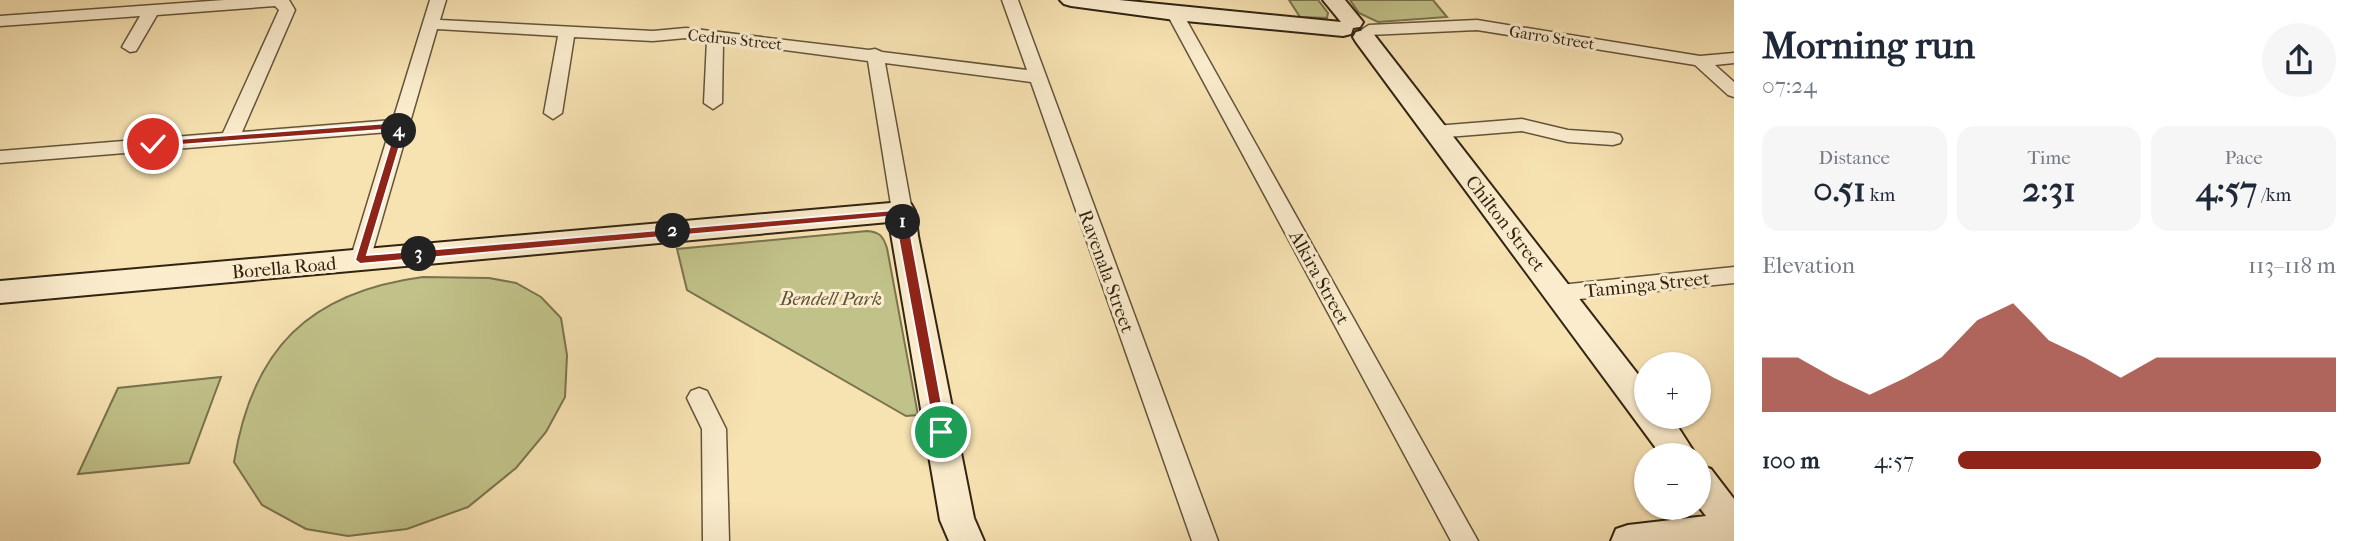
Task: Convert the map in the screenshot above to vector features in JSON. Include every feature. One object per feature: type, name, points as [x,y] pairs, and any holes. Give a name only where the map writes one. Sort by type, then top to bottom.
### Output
[{"type":"street","points":[[360,260],[438,0]]},
{"type":"street","name":"Ravenala Street","points":[[1010,0],[1205,541]]},
{"type":"street","name":"Garro Street","points":[[1071,0],[1175,14],[1357,30],[1477,25],[1700,61],[1734,58]]},
{"type":"street","name":"Chilton Street","points":[[1334,0],[1634,393]]},
{"type":"street","points":[[2,23],[277,1],[285,4],[288,10],[230,138]]},
{"type":"street","points":[[130,47],[151,10]]},
{"type":"street","name":"Alkira Street","points":[[1175,14],[1465,541]]},
{"type":"street","name":"Cedrus Street","points":[[431,24],[567,32],[715,36],[875,54],[1037,77]]},
{"type":"street","points":[[553,113],[567,32]]},
{"type":"street","points":[[713,103],[715,36]]},
{"type":"street","points":[[875,54],[904,236],[957,520],[967,541]]},
{"type":"street","points":[[1700,61],[1734,92]]},
{"type":"street","points":[[0,157],[401,125]]},
{"type":"street","points":[[1435,132],[1522,125],[1568,136],[1613,139]]},
{"type":"street","name":"Borella Road","points":[[0,292],[902,211]]},
{"type":"street","name":"Taminga Street","points":[[1560,293],[1734,275]]},
{"type":"street","points":[[699,398],[714,429],[716,541]]},
{"type":"street","points":[[1629,541],[1734,527],[1711,496]]},
{"type":"green space","points":[[1289,0],[1318,0],[1328,13],[1327,18],[1300,17]]},
{"type":"green space","points":[[1350,0],[1433,0],[1447,17],[1378,22],[1359,13]]},
{"type":"green space","name":"Bendell Park","points":[[867,231],[880,235],[887,248],[918,415],[906,416],[687,290],[677,249]]},
{"type":"green space","points":[[423,277],[489,278],[516,283],[541,297],[561,318],[567,355],[565,397],[546,432],[516,468],[468,507],[407,529],[348,536],[306,529],[262,505],[234,462],[243,422],[255,388],[272,358],[293,333],[318,312],[348,296]]},
{"type":"green space","points":[[221,377],[189,463],[78,474],[118,388]]},
{"type":"route","points":[[153,144],[401,125],[360,260],[902,211],[904,236],[941,432]]}]
